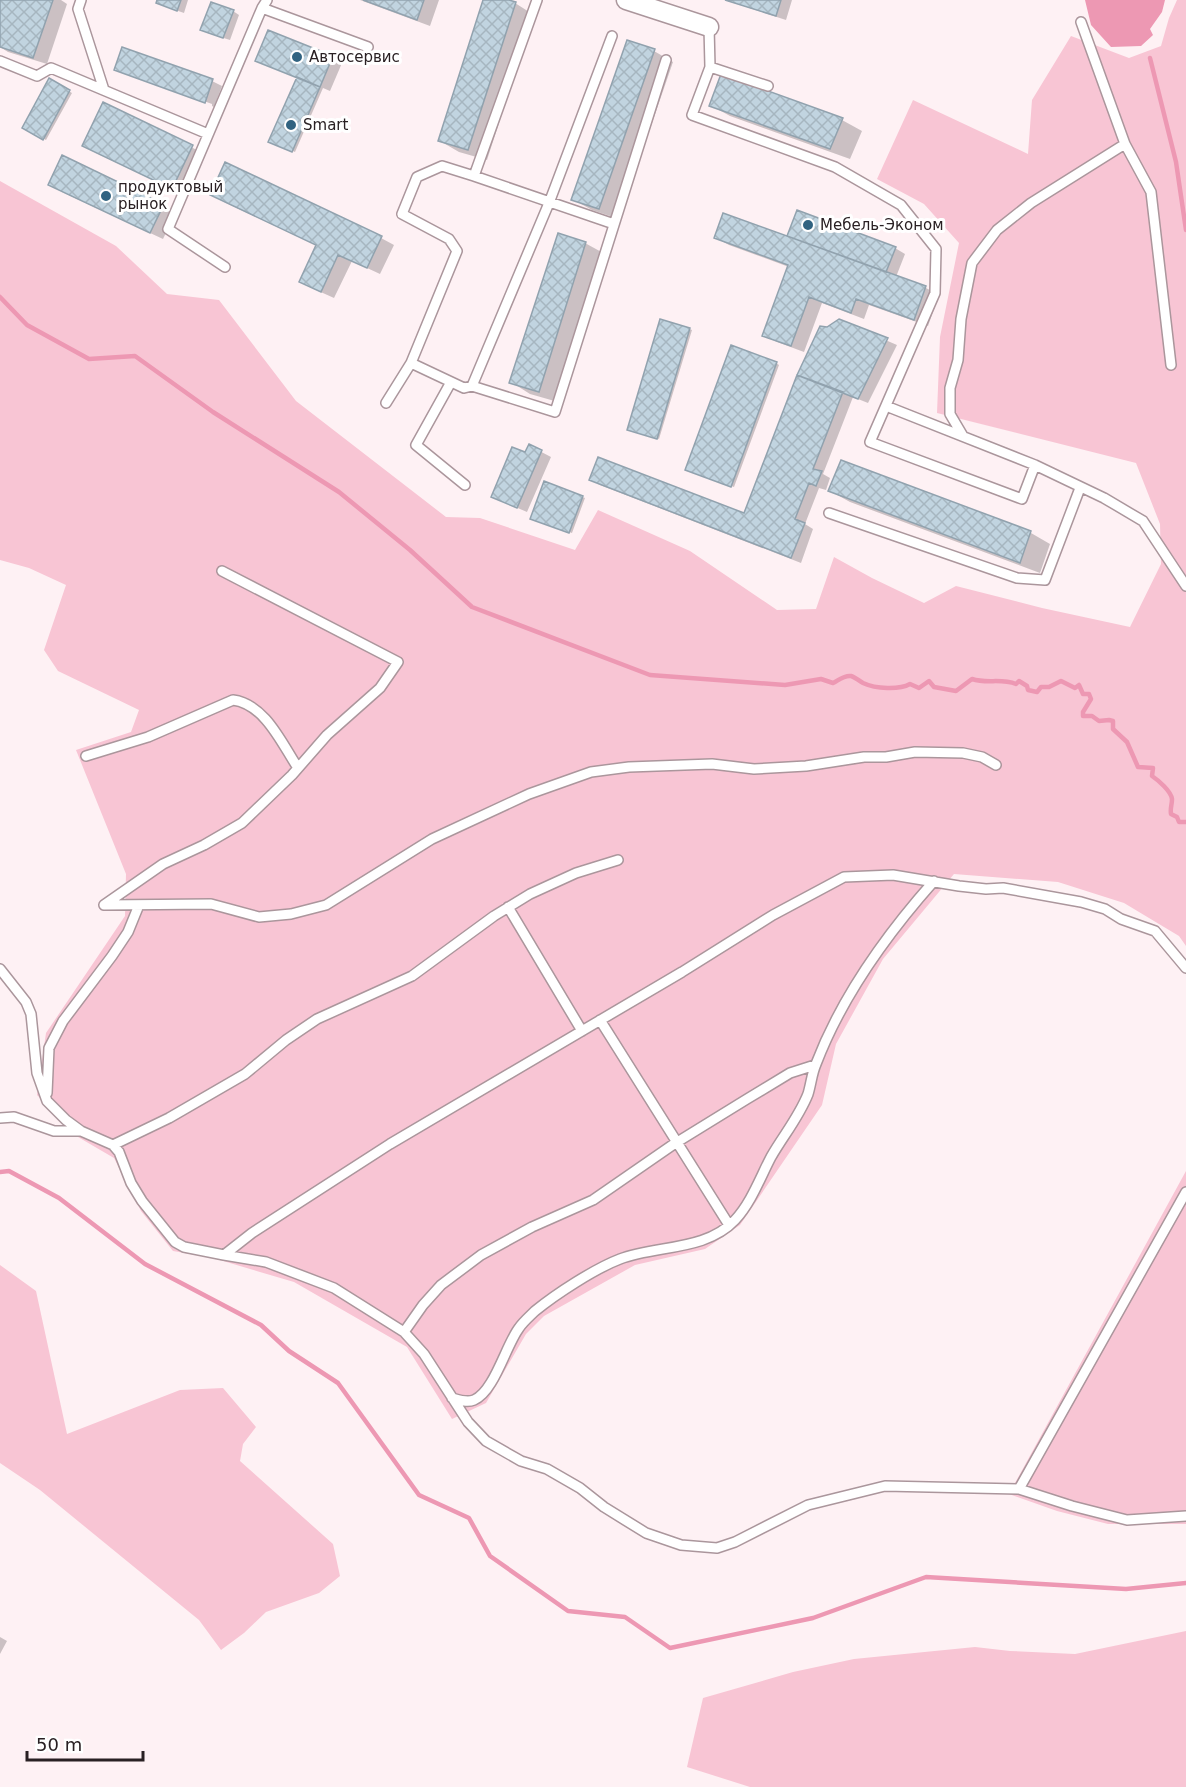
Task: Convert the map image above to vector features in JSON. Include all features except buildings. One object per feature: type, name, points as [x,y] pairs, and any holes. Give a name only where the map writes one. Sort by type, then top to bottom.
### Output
[{"type":"street","points":[[626,0],[709,27]]},
{"type":"lane","points":[[81,0],[78,9],[104,90]]},
{"type":"lane","points":[[474,176],[537,0]]},
{"type":"lane","points":[[225,267],[168,230],[264,4],[368,47]]},
{"type":"lane","points":[[1081,22],[1125,144],[1151,192],[1171,364]]},
{"type":"lane","points":[[709,27],[710,67],[692,115],[836,166],[901,205],[936,249],[935,293],[870,442],[1022,499],[1035,465]]},
{"type":"lane","points":[[472,386],[549,202],[612,36]]},
{"type":"lane","points":[[411,363],[464,388],[472,386],[555,412],[666,60]]},
{"type":"lane","points":[[0,62],[37,76],[51,68],[208,134]]},
{"type":"lane","points":[[710,67],[768,86]]},
{"type":"lane","points":[[963,436],[950,414],[950,388],[958,360],[961,319],[972,263],[997,230],[1023,210],[1125,144]]},
{"type":"lane","points":[[386,403],[411,363],[457,251],[449,238],[402,214],[417,177],[442,165],[614,224]]},
{"type":"lane","points":[[451,382],[416,445],[465,485]]},
{"type":"lane","points":[[886,406],[1035,465],[1104,498],[1143,521],[1186,586]]},
{"type":"lane","points":[[829,513],[1017,578],[1045,580],[1080,488]]},
{"type":"lane","points":[[222,571],[398,663],[380,688],[327,735],[298,768],[242,823],[204,845],[163,864],[104,905],[211,904],[259,917],[291,914],[326,905],[432,839],[529,794],[591,772],[629,767],[712,764],[754,769],[807,766],[864,757],[886,758],[915,752],[963,753],[982,757],[996,765]]},
{"type":"lane","points":[[86,756],[148,736],[233,700],[243,701],[264,716],[298,768]]},
{"type":"lane","points":[[113,1145],[169,1118],[246,1074],[286,1040],[317,1019],[412,976],[508,907],[530,894],[576,873],[618,860]]},
{"type":"lane","points":[[224,1255],[252,1233],[390,1144],[682,972],[774,915],[842,877],[893,875],[959,886],[1003,888],[1048,895],[1105,909],[1121,919],[1155,931],[1186,968]]},
{"type":"lane","points":[[452,1398],[472,1401],[480,1397],[519,1328],[534,1312],[592,1274],[619,1259],[635,1254],[700,1241],[719,1233],[729,1225],[743,1209],[799,1112],[807,1095],[815,1065],[850,995],[905,913],[934,881]]},
{"type":"lane","points":[[47,1101],[49,1048],[63,1021],[128,932],[139,905]]},
{"type":"lane","points":[[508,907],[582,1031]]},
{"type":"lane","points":[[0,969],[26,1002],[31,1014],[37,1073],[47,1101],[81,1131],[113,1145],[119,1152],[131,1183],[142,1201],[175,1242],[184,1247],[266,1262],[334,1288],[404,1332],[424,1354],[468,1422],[486,1441],[521,1461],[556,1474],[646,1533],[681,1545],[717,1548],[735,1542],[808,1505],[885,1486],[1019,1489],[1127,1520],[1186,1516]]},
{"type":"lane","points":[[600,1020],[729,1225]]},
{"type":"lane","points":[[404,1332],[441,1285],[481,1255],[531,1227],[593,1200],[790,1073],[815,1065]]},
{"type":"lane","points":[[0,1118],[14,1117],[54,1131],[81,1131]]},
{"type":"lane","points":[[1019,1489],[1186,1192]]},
{"type":"shaded area","points":[[1085,0],[1165,0],[1162,12],[1150,29],[1153,35],[1141,46],[1111,47],[1091,25]]},
{"type":"shaded area","points":[[1177,0],[1186,0],[1186,946],[1179,936],[1124,903],[1058,882],[954,874],[883,959],[836,1044],[822,1105],[740,1225],[705,1249],[635,1265],[544,1316],[526,1334],[486,1403],[452,1419],[407,1347],[294,1282],[213,1258],[173,1251],[141,1211],[114,1158],[78,1137],[37,1095],[46,1033],[125,916],[126,874],[76,750],[131,732],[139,710],[58,671],[44,650],[66,585],[29,568],[0,560],[0,181],[116,246],[167,294],[219,300],[296,401],[446,517],[480,518],[575,550],[598,510],[690,551],[777,610],[816,609],[834,557],[924,603],[956,586],[1130,627],[1161,564],[1160,524],[1136,463],[937,413],[940,337],[959,243],[924,204],[877,179],[913,100],[1028,154],[1032,100],[1071,36],[1129,58],[1161,46]]},
{"type":"shaded area","points":[[1186,1171],[1186,1524],[1108,1524],[1057,1511],[1009,1494]]},
{"type":"shaded area","points":[[0,1265],[36,1291],[67,1434],[180,1390],[223,1388],[256,1427],[243,1444],[240,1461],[333,1544],[340,1576],[319,1593],[266,1612],[244,1633],[221,1650],[199,1620],[40,1490],[0,1463]]},
{"type":"shaded area","points":[[1186,1631],[1186,1787],[750,1787],[687,1767],[703,1698],[793,1672],[854,1659],[975,1647],[1075,1654]]},
{"type":"waterway","points":[[1150,58],[1176,162],[1186,230]]},
{"type":"waterway","points":[[0,297],[27,325],[89,359],[135,356],[213,412],[339,492],[410,550],[472,607],[650,675],[785,685],[821,679],[833,683],[851,676],[863,683],[881,688],[910,684],[919,688],[929,681],[934,687],[956,691],[972,679],[1016,684],[1019,681],[1027,686],[1028,690],[1037,692],[1041,687],[1049,687],[1061,681],[1075,688],[1079,685],[1083,694],[1089,694],[1091,699],[1083,716],[1092,716],[1099,721],[1113,721],[1113,729],[1127,742],[1138,767],[1153,768],[1152,776],[1169,793],[1172,799],[1171,814],[1177,817],[1179,822],[1186,822]]},
{"type":"waterway","points":[[0,1172],[9,1171],[59,1198],[145,1264],[261,1325],[289,1351],[338,1383],[419,1495],[469,1518],[490,1556],[568,1611],[625,1617],[670,1648],[813,1618],[926,1577],[1126,1589],[1186,1583]]},
{"type":"place","name":"Автосервис","points":[[297,57]]},
{"type":"place","name":"Smart","points":[[291,125]]},
{"type":"place","name":"продуктовый рынок","points":[[106,196]]},
{"type":"place","name":"Мебель-Эконом","points":[[808,225]]}]
